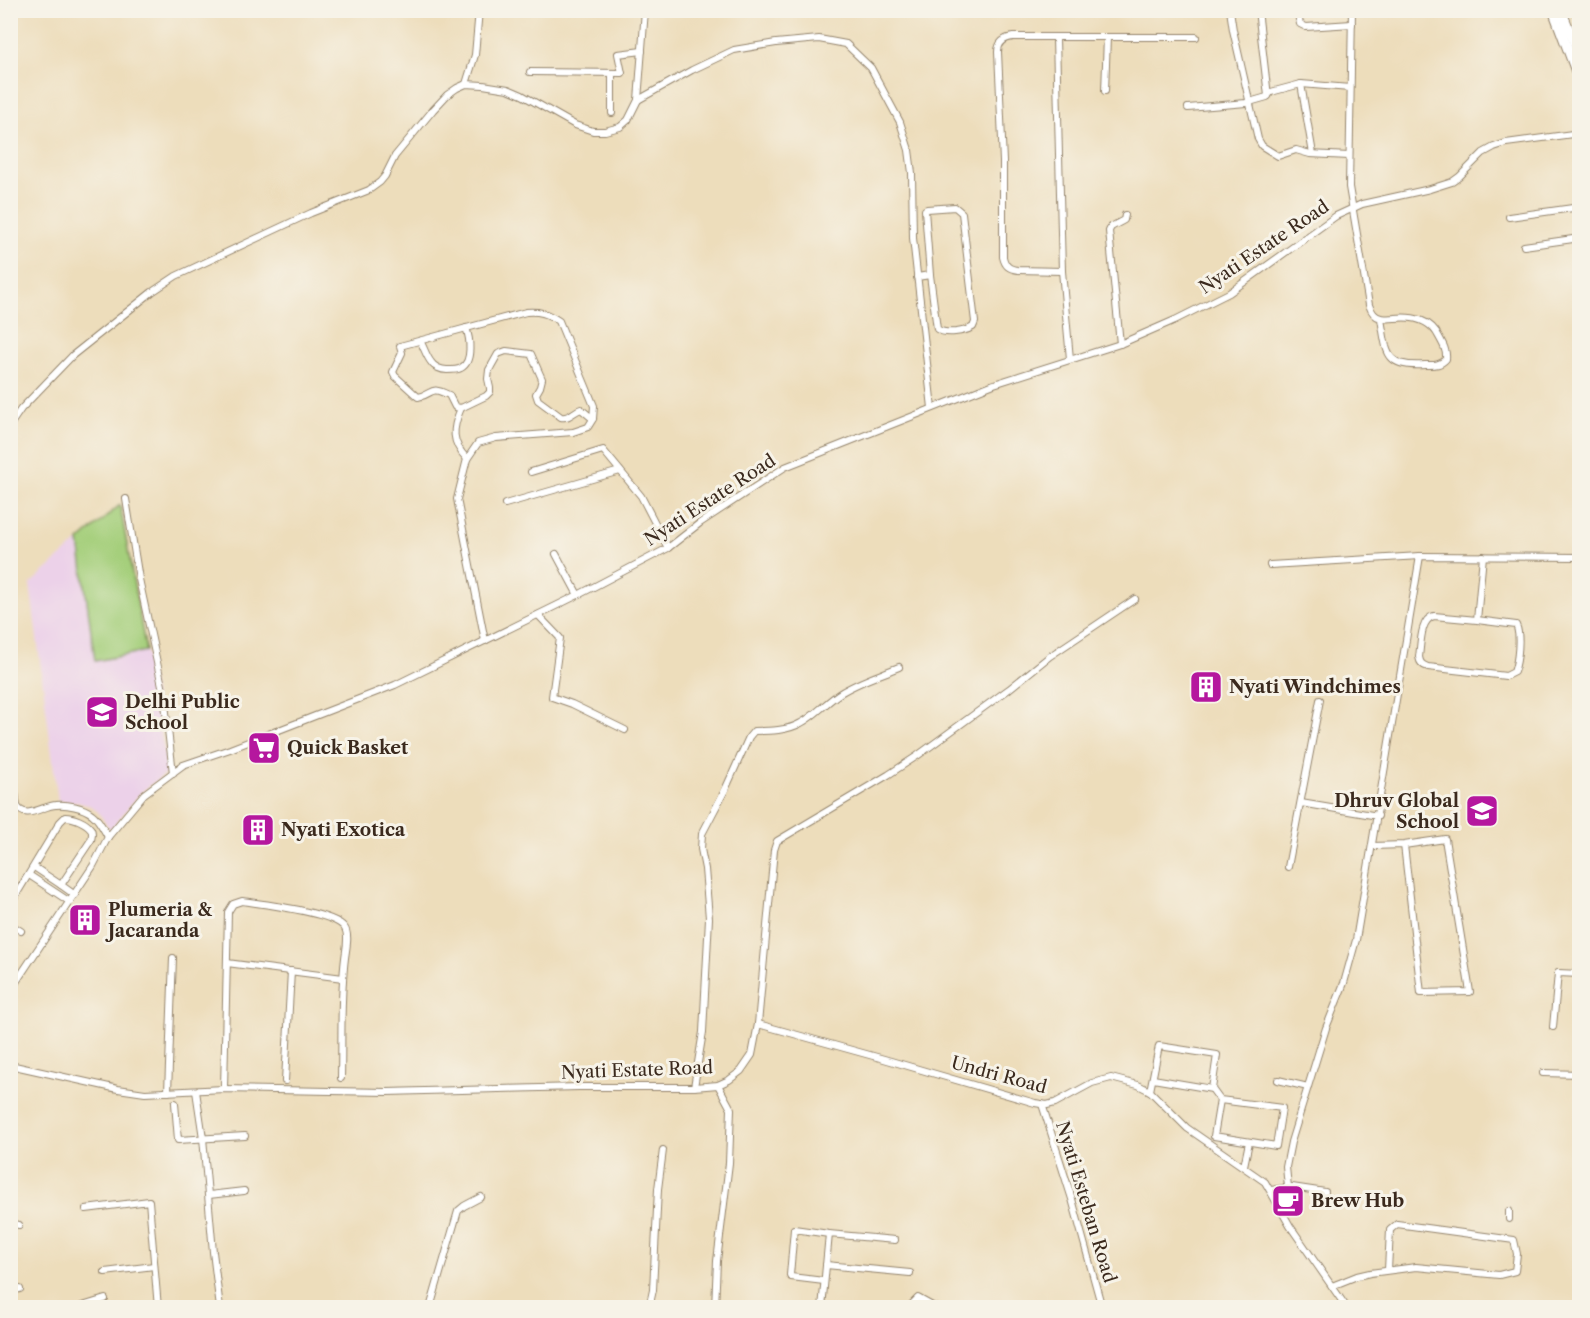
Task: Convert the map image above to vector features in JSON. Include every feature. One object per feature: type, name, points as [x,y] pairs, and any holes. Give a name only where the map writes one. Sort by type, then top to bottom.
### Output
[{"type":"highway","points":[[1553,10],[1580,82]]},
{"type":"highway","points":[[1561,10],[1580,56]]},
{"type":"street","points":[[466,84],[475,55],[478,10]]},
{"type":"street","points":[[10,424],[21,409],[73,356],[152,292],[176,276],[311,213],[369,190],[380,182],[395,156],[433,110],[447,95],[466,84],[508,89],[522,94],[575,125],[593,131],[620,127],[628,120],[638,100],[645,10]]},
{"type":"street","points":[[1230,10],[1249,102],[1258,139],[1262,146],[1278,156],[1296,150],[1313,154],[1349,156]]},
{"type":"street","points":[[1258,10],[1268,96]]},
{"type":"street","points":[[1297,10],[1300,24],[1306,27],[1352,24]]},
{"type":"street","points":[[1352,10],[1349,198],[1369,305],[1374,315],[1382,319],[1404,317],[1430,324],[1436,330],[1445,349],[1446,359],[1438,365],[1411,366],[1394,361],[1386,346],[1382,319]]},
{"type":"street","points":[[1567,10],[1580,13]]},
{"type":"street","points":[[1106,92],[1107,37]]},
{"type":"street","points":[[1062,271],[1011,269],[1005,263],[998,48],[1002,41],[1009,38],[1196,37]]},
{"type":"street","points":[[1056,38],[1062,271],[1070,359]]},
{"type":"street","points":[[638,100],[692,69],[734,50],[777,43],[819,39],[846,44],[871,68],[900,122],[909,150],[912,173],[913,238],[933,408]]},
{"type":"street","points":[[530,72],[622,73],[618,54],[642,51]]},
{"type":"street","points":[[612,73],[612,113]]},
{"type":"street","points":[[1188,108],[1249,102],[1268,96],[1271,92],[1301,84],[1350,88]]},
{"type":"street","points":[[1301,84],[1313,154]]},
{"type":"street","name":"Nyati Estate Road","points":[[10,991],[75,895],[108,837],[144,794],[183,765],[395,685],[538,615],[668,548],[700,523],[785,467],[994,384],[1120,344],[1175,320],[1229,293],[1325,222],[1352,208],[1452,182],[1483,153],[1494,147],[1512,142],[1580,133]]},
{"type":"street","points":[[956,207],[962,213],[975,322],[970,330],[942,332],[937,329],[930,275],[925,210],[956,207]]},
{"type":"street","points":[[1509,217],[1580,207]]},
{"type":"street","points":[[1120,344],[1109,231],[1111,226],[1124,220],[1125,215]]},
{"type":"street","points":[[1524,246],[1580,238]]},
{"type":"street","points":[[918,277],[930,275]]},
{"type":"street","points":[[484,641],[457,499],[467,459],[478,443],[496,438],[573,432],[588,427],[593,419],[594,406],[559,321],[539,311],[526,312],[400,346],[402,353],[393,372],[418,397],[436,390],[449,395],[455,407],[461,408],[490,392],[489,370],[498,354],[506,351],[519,352],[531,354],[542,379],[536,394],[538,400],[561,417],[567,417],[576,410],[582,409],[593,419]]},
{"type":"street","points":[[420,341],[431,363],[439,369],[461,368],[468,357],[469,345],[466,328]]},
{"type":"street","points":[[461,408],[454,434],[456,444],[467,459]]},
{"type":"street","points":[[531,472],[603,450],[641,496],[668,548]]},
{"type":"street","points":[[505,504],[620,471]]},
{"type":"street","points":[[126,499],[164,695],[173,773]]},
{"type":"street","points":[[556,554],[578,595]]},
{"type":"street","points":[[1288,1187],[1286,1167],[1291,1142],[1326,1028],[1350,966],[1356,940],[1420,556]]},
{"type":"street","points":[[1270,565],[1420,556],[1580,557]]},
{"type":"street","points":[[1477,620],[1483,556]]},
{"type":"street","name":"Nyati Estate Road","points":[[10,1065],[145,1093],[224,1089],[387,1092],[718,1085],[741,1071],[752,1054],[758,1024],[774,850],[777,841],[917,756],[1050,656],[1135,599]]},
{"type":"street","points":[[538,615],[560,638],[552,697],[572,704],[625,730]]},
{"type":"street","points":[[1429,617],[1477,620],[1516,625],[1519,629],[1516,668],[1511,675],[1428,667],[1419,662],[1425,622],[1429,617]]},
{"type":"street","points":[[694,1087],[703,1032],[710,918],[701,849],[702,834],[725,790],[743,748],[754,731],[779,730],[800,724],[844,691],[899,667]]},
{"type":"street","points":[[1288,867],[1320,699]]},
{"type":"street","points":[[10,760],[19,810],[29,813],[56,804],[82,808],[94,815],[108,837]]},
{"type":"street","points":[[1301,803],[1378,816]]},
{"type":"street","points":[[10,905],[60,822],[65,817],[74,818],[91,829],[92,835],[61,885]]},
{"type":"street","points":[[1372,846],[1404,845],[1445,839],[1470,992],[1421,993],[1404,845]]},
{"type":"street","points":[[34,867],[75,895]]},
{"type":"street","points":[[29,875],[70,902]]},
{"type":"street","points":[[224,1089],[228,912],[233,904],[242,901],[314,913],[344,926],[347,933],[343,978],[341,1078]]},
{"type":"street","points":[[10,924],[21,931]]},
{"type":"street","points":[[168,1092],[173,958]]},
{"type":"street","points":[[227,963],[343,978]]},
{"type":"street","points":[[285,1081],[291,971]]},
{"type":"street","points":[[1553,1027],[1558,973],[1580,974]]},
{"type":"street","name":"Undri Road","points":[[758,1024],[1042,1104],[1055,1103],[1092,1083],[1111,1078],[1138,1085],[1150,1091],[1187,1128],[1265,1182],[1290,1226],[1347,1308]]},
{"type":"street","points":[[1150,1091],[1159,1046],[1217,1054],[1212,1089],[1220,1100],[1214,1136],[1276,1146],[1282,1108],[1220,1100]]},
{"type":"street","points":[[1543,1072],[1580,1074]]},
{"type":"street","points":[[1154,1079],[1212,1089]]},
{"type":"street","points":[[1278,1080],[1308,1087]]},
{"type":"street","points":[[715,1308],[717,1261],[729,1163],[731,1109],[718,1085]]},
{"type":"street","points":[[196,1091],[220,1308]]},
{"type":"street","points":[[174,1103],[178,1140],[245,1136]]},
{"type":"street","name":"Nyati Esteban Road","points":[[1042,1104],[1072,1199],[1102,1308]]},
{"type":"street","points":[[1244,1167],[1249,1142]]},
{"type":"street","points":[[650,1308],[663,1150]]},
{"type":"street","points":[[1271,1190],[1288,1187],[1325,1192]]},
{"type":"street","points":[[209,1195],[244,1191]]},
{"type":"street","points":[[430,1308],[458,1211],[480,1197]]},
{"type":"street","points":[[86,1209],[149,1200],[158,1308]]},
{"type":"street","points":[[1509,1211],[1509,1219]]},
{"type":"street","points":[[10,1223],[19,1225]]},
{"type":"street","points":[[1332,1286],[1357,1276],[1416,1267],[1499,1275],[1515,1270],[1517,1254],[1514,1240],[1397,1224],[1390,1230],[1388,1270]]},
{"type":"street","points":[[824,1281],[791,1278],[794,1229],[895,1240]]},
{"type":"street","points":[[822,1308],[829,1234]]},
{"type":"street","points":[[826,1265],[910,1273]]},
{"type":"street","points":[[105,1272],[154,1266]]},
{"type":"street","points":[[10,1292],[20,1289]]},
{"type":"street","points":[[908,1308],[918,1298],[936,1308]]},
{"type":"street","points":[[76,1308],[105,1299]]},
{"type":"shaded area","name":"Delhi Public School","points":[[120,505],[168,772],[141,792],[110,830],[99,813],[91,806],[58,801],[30,584]]},
{"type":"green space","points":[[120,505],[146,651],[95,661],[79,541]]},
{"type":"place","name":"Nyati Windchimes","points":[[1206,687]]},
{"type":"place","name":"Delhi Public School","points":[[102,712]]},
{"type":"place","name":"Quick Basket","points":[[264,748]]},
{"type":"place","name":"Dhruv Global School","points":[[1482,811]]},
{"type":"place","name":"Nyati Exotica","points":[[258,830]]},
{"type":"place","name":"Plumeria & Jacaranda","points":[[85,920]]},
{"type":"place","name":"Brew Hub","points":[[1288,1201]]}]
